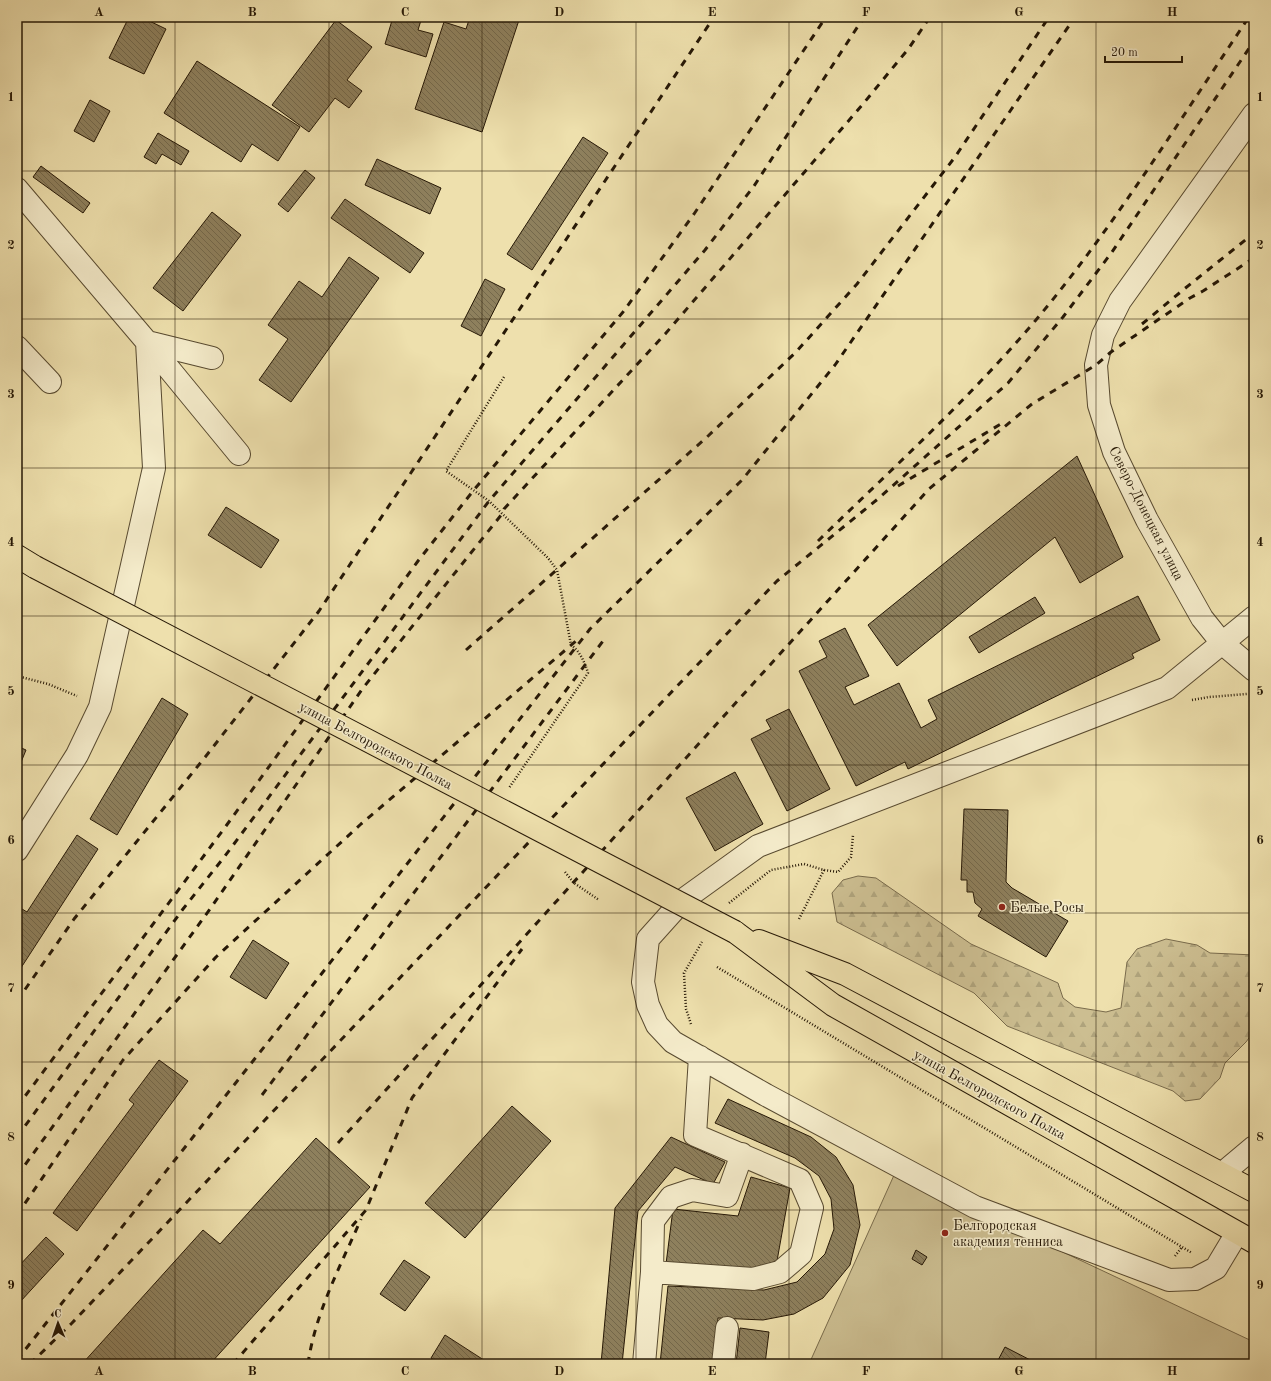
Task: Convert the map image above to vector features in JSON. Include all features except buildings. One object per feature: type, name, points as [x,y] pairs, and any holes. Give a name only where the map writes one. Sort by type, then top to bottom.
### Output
[{"type":"main road","name":"улица Белгородского Полка","points":[[26,561],[736,932],[845,974],[1223,1173],[1254,1191]]},
{"type":"main road","name":"улица Белгородского Полка","points":[[736,932],[833,1005],[1246,1238]]},
{"type":"lane","name":"Северо-Донецкая улица","points":[[1254,114],[1120,301],[1103,336],[1096,365],[1099,406],[1114,452],[1147,520],[1202,618],[1222,643],[1254,670]]},
{"type":"lane","points":[[17,189],[147,342],[239,454]]},
{"type":"lane","points":[[147,342],[212,358]]},
{"type":"lane","points":[[17,850],[77,756],[100,707],[154,468],[147,342]]},
{"type":"lane","points":[[17,347],[50,382]]},
{"type":"lane","points":[[1246,1238],[1216,1268],[1195,1279],[1169,1280],[975,1207],[766,1095],[673,1042],[657,1024],[648,1005],[643,982],[648,940],[683,900],[758,846],[1167,688],[1254,617]]},
{"type":"lane","points":[[652,1272],[753,1280],[780,1272],[801,1254],[812,1208],[800,1180],[695,1135],[700,1057]]},
{"type":"lane","points":[[1223,1173],[1254,1147]]},
{"type":"lane","points":[[644,1364],[652,1272],[653,1221],[671,1197],[692,1190],[727,1196],[742,1154]]},
{"type":"lane","points":[[723,1364],[727,1328]]},
{"type":"path","points":[[504,377],[446,471],[489,501],[548,558],[557,570],[571,645],[575,648],[586,665],[588,673],[506,793]]},
{"type":"path","points":[[17,676],[48,684],[100,707]]},
{"type":"path","points":[[1185,702],[1209,697],[1251,694]]},
{"type":"path","points":[[726,905],[772,870],[804,864],[824,870],[838,872],[851,857],[854,828]]},
{"type":"path","points":[[799,919],[824,870]]},
{"type":"path","points":[[564,872],[574,883],[599,900]]},
{"type":"path","points":[[693,1028],[686,1009],[684,973],[702,941]]},
{"type":"path","points":[[717,967],[1216,1268]]},
{"type":"path","points":[[1174,1257],[1182,1247]]},
{"type":"green space","points":[[858,876],[876,878],[971,944],[1058,983],[1063,998],[1075,1007],[1106,1012],[1121,1008],[1127,962],[1137,949],[1166,939],[1197,945],[1210,953],[1254,955],[1254,1031],[1246,1042],[1225,1063],[1220,1078],[1200,1099],[1185,1101],[1173,1091],[1007,1026],[974,993],[837,922],[832,893],[843,880]]},
{"type":"green space","name":"Белгородская академия тенниса","points":[[895,1173],[1254,1342],[1254,1364],[809,1364]]},
{"type":"railway","points":[[17,1001],[74,919],[206,756],[319,611],[714,17]]},
{"type":"railway","points":[[17,1107],[226,826],[418,561],[473,491],[623,312],[694,214],[826,17]]},
{"type":"railway","points":[[17,1137],[183,909],[225,856],[489,501],[705,250],[754,186],[864,17]]},
{"type":"railway","points":[[17,1176],[210,909],[363,688],[502,514],[504,509],[666,333],[863,104],[909,48],[930,17]]},
{"type":"railway","points":[[466,650],[706,438],[796,352],[857,284],[955,157],[1049,17]]},
{"type":"railway","points":[[17,1360],[298,1004],[590,629],[742,480],[835,365],[1075,17]]},
{"type":"railway","points":[[818,541],[967,396],[1050,303],[1077,269],[1128,198],[1249,17]]},
{"type":"railway","points":[[30,1364],[72,1323],[777,581],[879,498],[1008,383],[1063,317],[1112,252],[1254,41]]},
{"type":"railway","points":[[1142,324],[1254,233]]},
{"type":"railway","points":[[338,1143],[929,489],[1032,404],[1096,365],[1111,352],[1190,298],[1254,258]]},
{"type":"railway","points":[[898,486],[1004,422]]},
{"type":"railway","points":[[17,1215],[123,1060],[216,957],[361,824],[576,641]]},
{"type":"railway","points":[[262,1095],[603,641]]},
{"type":"railway","points":[[233,1364],[366,1210],[412,1098],[522,949]]},
{"type":"railway","points":[[308,1364],[316,1326],[337,1272],[361,1219]]},
{"type":"place","name":"Белые Росы","points":[[1002,907]]},
{"type":"place","name":"Белгородская академия тенниса","points":[[945,1233]]}]
